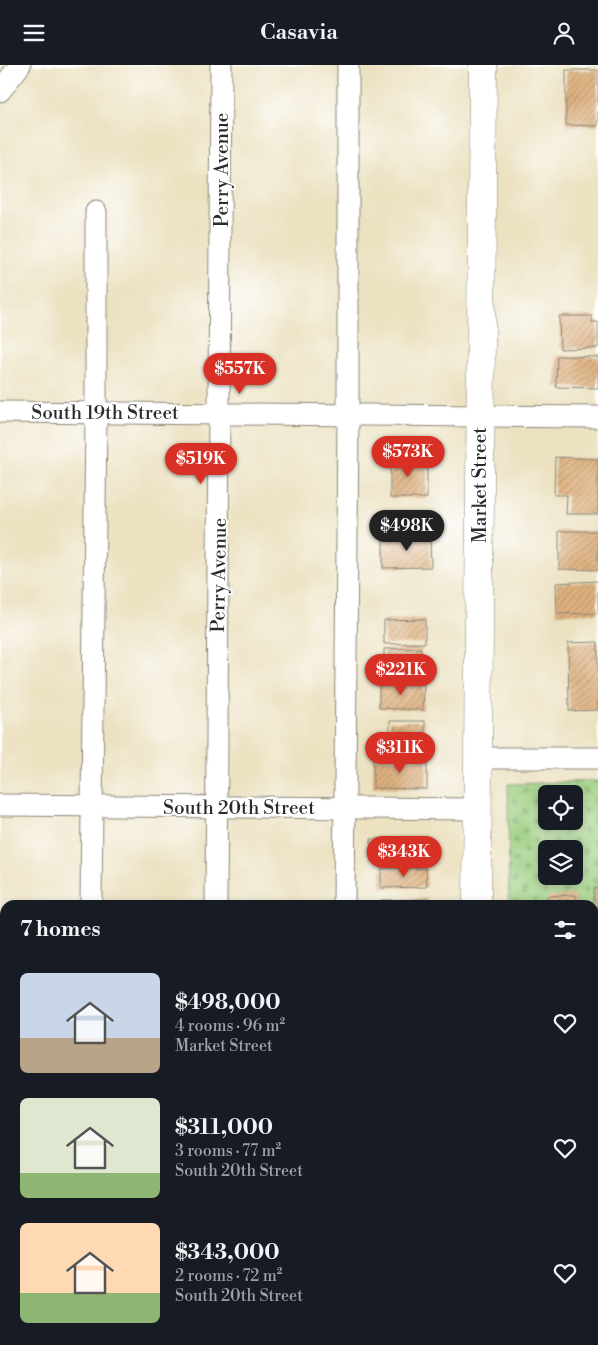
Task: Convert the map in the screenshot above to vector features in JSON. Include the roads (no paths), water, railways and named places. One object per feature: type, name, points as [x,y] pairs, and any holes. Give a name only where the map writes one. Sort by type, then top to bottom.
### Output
[{"type":"main road","name":"Market Street","points":[[477,900],[482,65]]},
{"type":"street","points":[[0,91],[20,65]]},
{"type":"street","name":"Perry Avenue","points":[[216,900],[221,65]]},
{"type":"street","points":[[344,900],[348,415],[348,65]]},
{"type":"street","points":[[91,900],[96,212]]},
{"type":"street","name":"South 19th Street","points":[[0,411],[598,417]]},
{"type":"street","points":[[477,758],[598,759]]},
{"type":"street","name":"South 20th Street","points":[[0,805],[478,809]]}]
